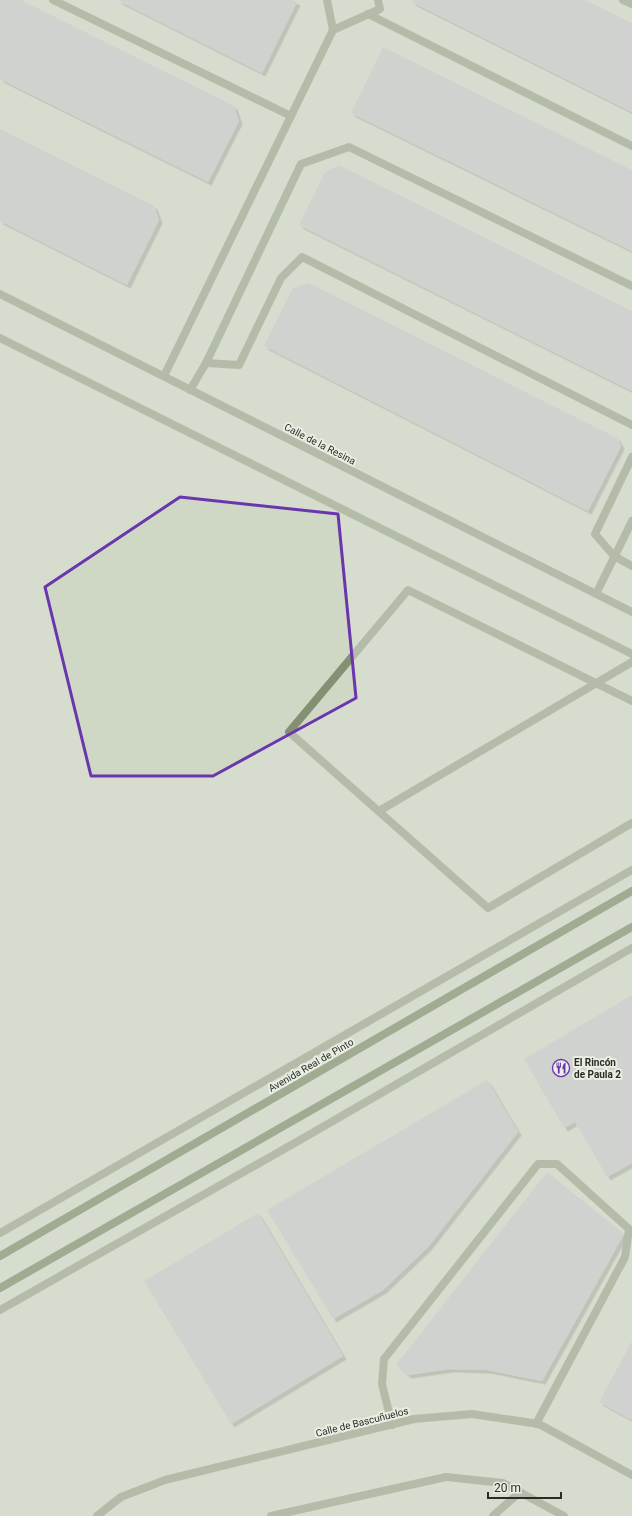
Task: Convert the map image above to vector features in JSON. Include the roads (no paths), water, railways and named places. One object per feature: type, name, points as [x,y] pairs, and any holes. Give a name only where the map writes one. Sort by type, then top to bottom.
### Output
[{"type":"main road","name":"Avenida Real de Pinto","points":[[0,1256],[632,891]]},
{"type":"main road","points":[[0,1288],[632,927]]},
{"type":"street","points":[[53,0],[291,116]]},
{"type":"street","points":[[164,376],[333,30],[327,0]]},
{"type":"street","points":[[333,30],[380,9],[378,0]]},
{"type":"street","points":[[623,0],[632,4]]},
{"type":"street","points":[[368,14],[632,146]]},
{"type":"street","points":[[190,390],[206,363],[301,164],[349,147],[632,286]]},
{"type":"street","points":[[206,363],[239,365],[281,278],[302,257],[632,425]]},
{"type":"street","name":"Calle de la Resina","points":[[0,294],[632,612]]},
{"type":"street","points":[[0,338],[632,654]]},
{"type":"street","points":[[632,457],[595,534],[614,556],[632,566]]},
{"type":"street","points":[[596,594],[632,521]]},
{"type":"street","points":[[632,701],[408,590],[288,732],[488,908],[632,823]]},
{"type":"street","points":[[379,811],[632,662]]},
{"type":"street","points":[[0,1233],[632,870]]},
{"type":"street","points":[[0,1310],[300,1140],[632,948]]},
{"type":"street","points":[[392,1424],[382,1384],[384,1359],[538,1164],[557,1164],[629,1229],[625,1257],[536,1424]]},
{"type":"street","name":"Calle de Bascuñuelos","points":[[97,1516],[121,1497],[165,1480],[414,1419],[472,1414],[539,1424],[632,1475]]},
{"type":"street","points":[[271,1516],[291,1514],[446,1477],[502,1483],[564,1516]]},
{"type":"street","points":[[493,1516],[520,1492]]},
{"type":"place","name":"El Rincón de Paula 2","points":[[561,1068]]}]
